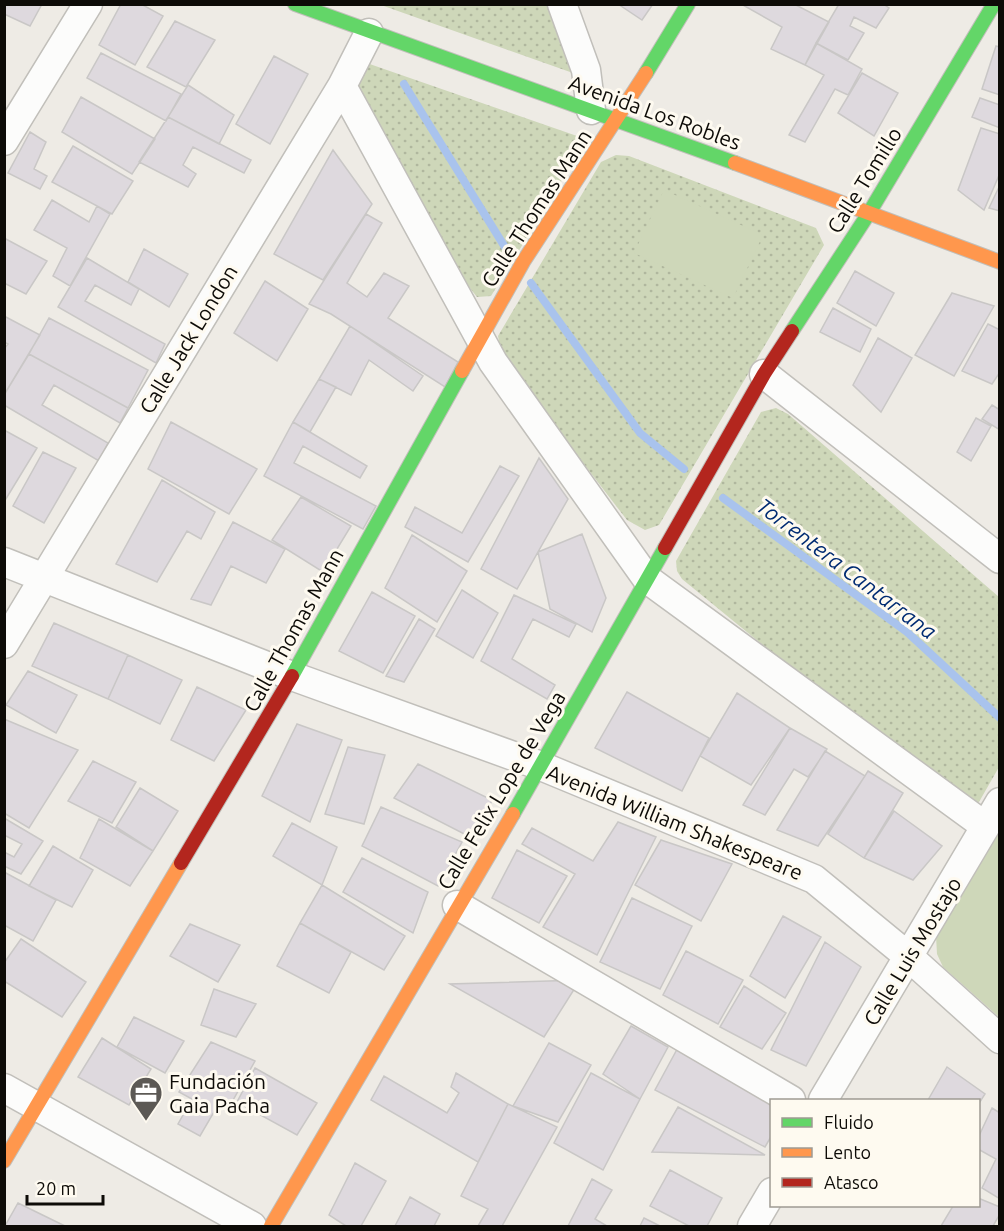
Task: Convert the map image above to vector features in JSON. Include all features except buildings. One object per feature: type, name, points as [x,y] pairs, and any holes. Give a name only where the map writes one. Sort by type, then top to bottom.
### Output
[{"type":"street","points":[[4,141],[88,4]]},
{"type":"street","name":"Avenida Los Robles","points":[[295,4],[369,33],[591,110],[999,262]]},
{"type":"street","points":[[562,4],[586,70],[591,110]]},
{"type":"street","name":"Calle Thomas Mann","points":[[4,1161],[292,676],[523,262],[618,120],[688,4]]},
{"type":"street","name":"Calle Tomillo","points":[[764,374],[869,213],[994,4]]},
{"type":"street","name":"Calle Jack London","points":[[4,644],[342,86],[369,33]]},
{"type":"street","points":[[342,86],[493,362],[648,579],[985,826]]},
{"type":"street","points":[[764,374],[999,559]]},
{"type":"street","name":"Calle Felix Lope de Vega","points":[[271,1227],[457,905],[541,766],[764,374]]},
{"type":"street","name":"Avenida William Shakespeare","points":[[4,562],[292,676],[541,766],[814,879],[909,957],[999,1039]]},
{"type":"street","name":"Calle Luis Mostajo","points":[[824,1099],[999,802]]},
{"type":"street","points":[[457,905],[788,1099]]},
{"type":"street","points":[[4,1088],[252,1227]]},
{"type":"street","points":[[752,1227],[770,1194]]},
{"type":"green space","points":[[381,5],[561,5],[587,78]]},
{"type":"green space","points":[[361,61],[577,136],[583,146],[491,296],[477,297],[469,287],[351,75]]},
{"type":"green space","points":[[616,155],[629,156],[816,228],[824,245],[659,525],[645,530],[627,520],[502,358],[498,336],[601,162]]},
{"type":"green space","points":[[664,190],[763,235],[733,298],[634,253]]},
{"type":"green space","points":[[776,408],[788,414],[999,597],[999,767],[979,802],[968,807],[956,803],[682,579],[677,571],[676,561],[761,412]]},
{"type":"green space","points":[[999,827],[999,1017],[943,967],[937,954],[936,936]]},
{"type":"waterway","name":"Torrentera Cantarrana","points":[[404,84],[511,257]]},
{"type":"waterway","name":"Torrentera Cantarrana","points":[[531,283],[640,433],[684,469]]},
{"type":"waterway","name":"Torrentera Cantarrana","points":[[723,498],[907,632],[1000,718]]},
{"type":"traffic: fast","points":[[295,4],[735,163]]},
{"type":"traffic: fast","points":[[646,73],[688,4]]},
{"type":"traffic: fast","points":[[792,331],[869,213],[994,4]]},
{"type":"traffic: fast","points":[[292,676],[462,371]]},
{"type":"traffic: fast","points":[[513,814],[665,548]]},
{"type":"traffic: slow","points":[[462,371],[523,262],[646,73]]},
{"type":"traffic: slow","points":[[735,163],[1000,262]]},
{"type":"traffic: slow","points":[[271,1226],[513,814]]},
{"type":"traffic: slow","points":[[4,1161],[181,863]]},
{"type":"traffic: jam","points":[[665,548],[764,374],[792,331]]},
{"type":"traffic: jam","points":[[181,863],[292,676]]},
{"type":"place","name":"Fundación Gaia Pacha","points":[[146,1122]]}]
